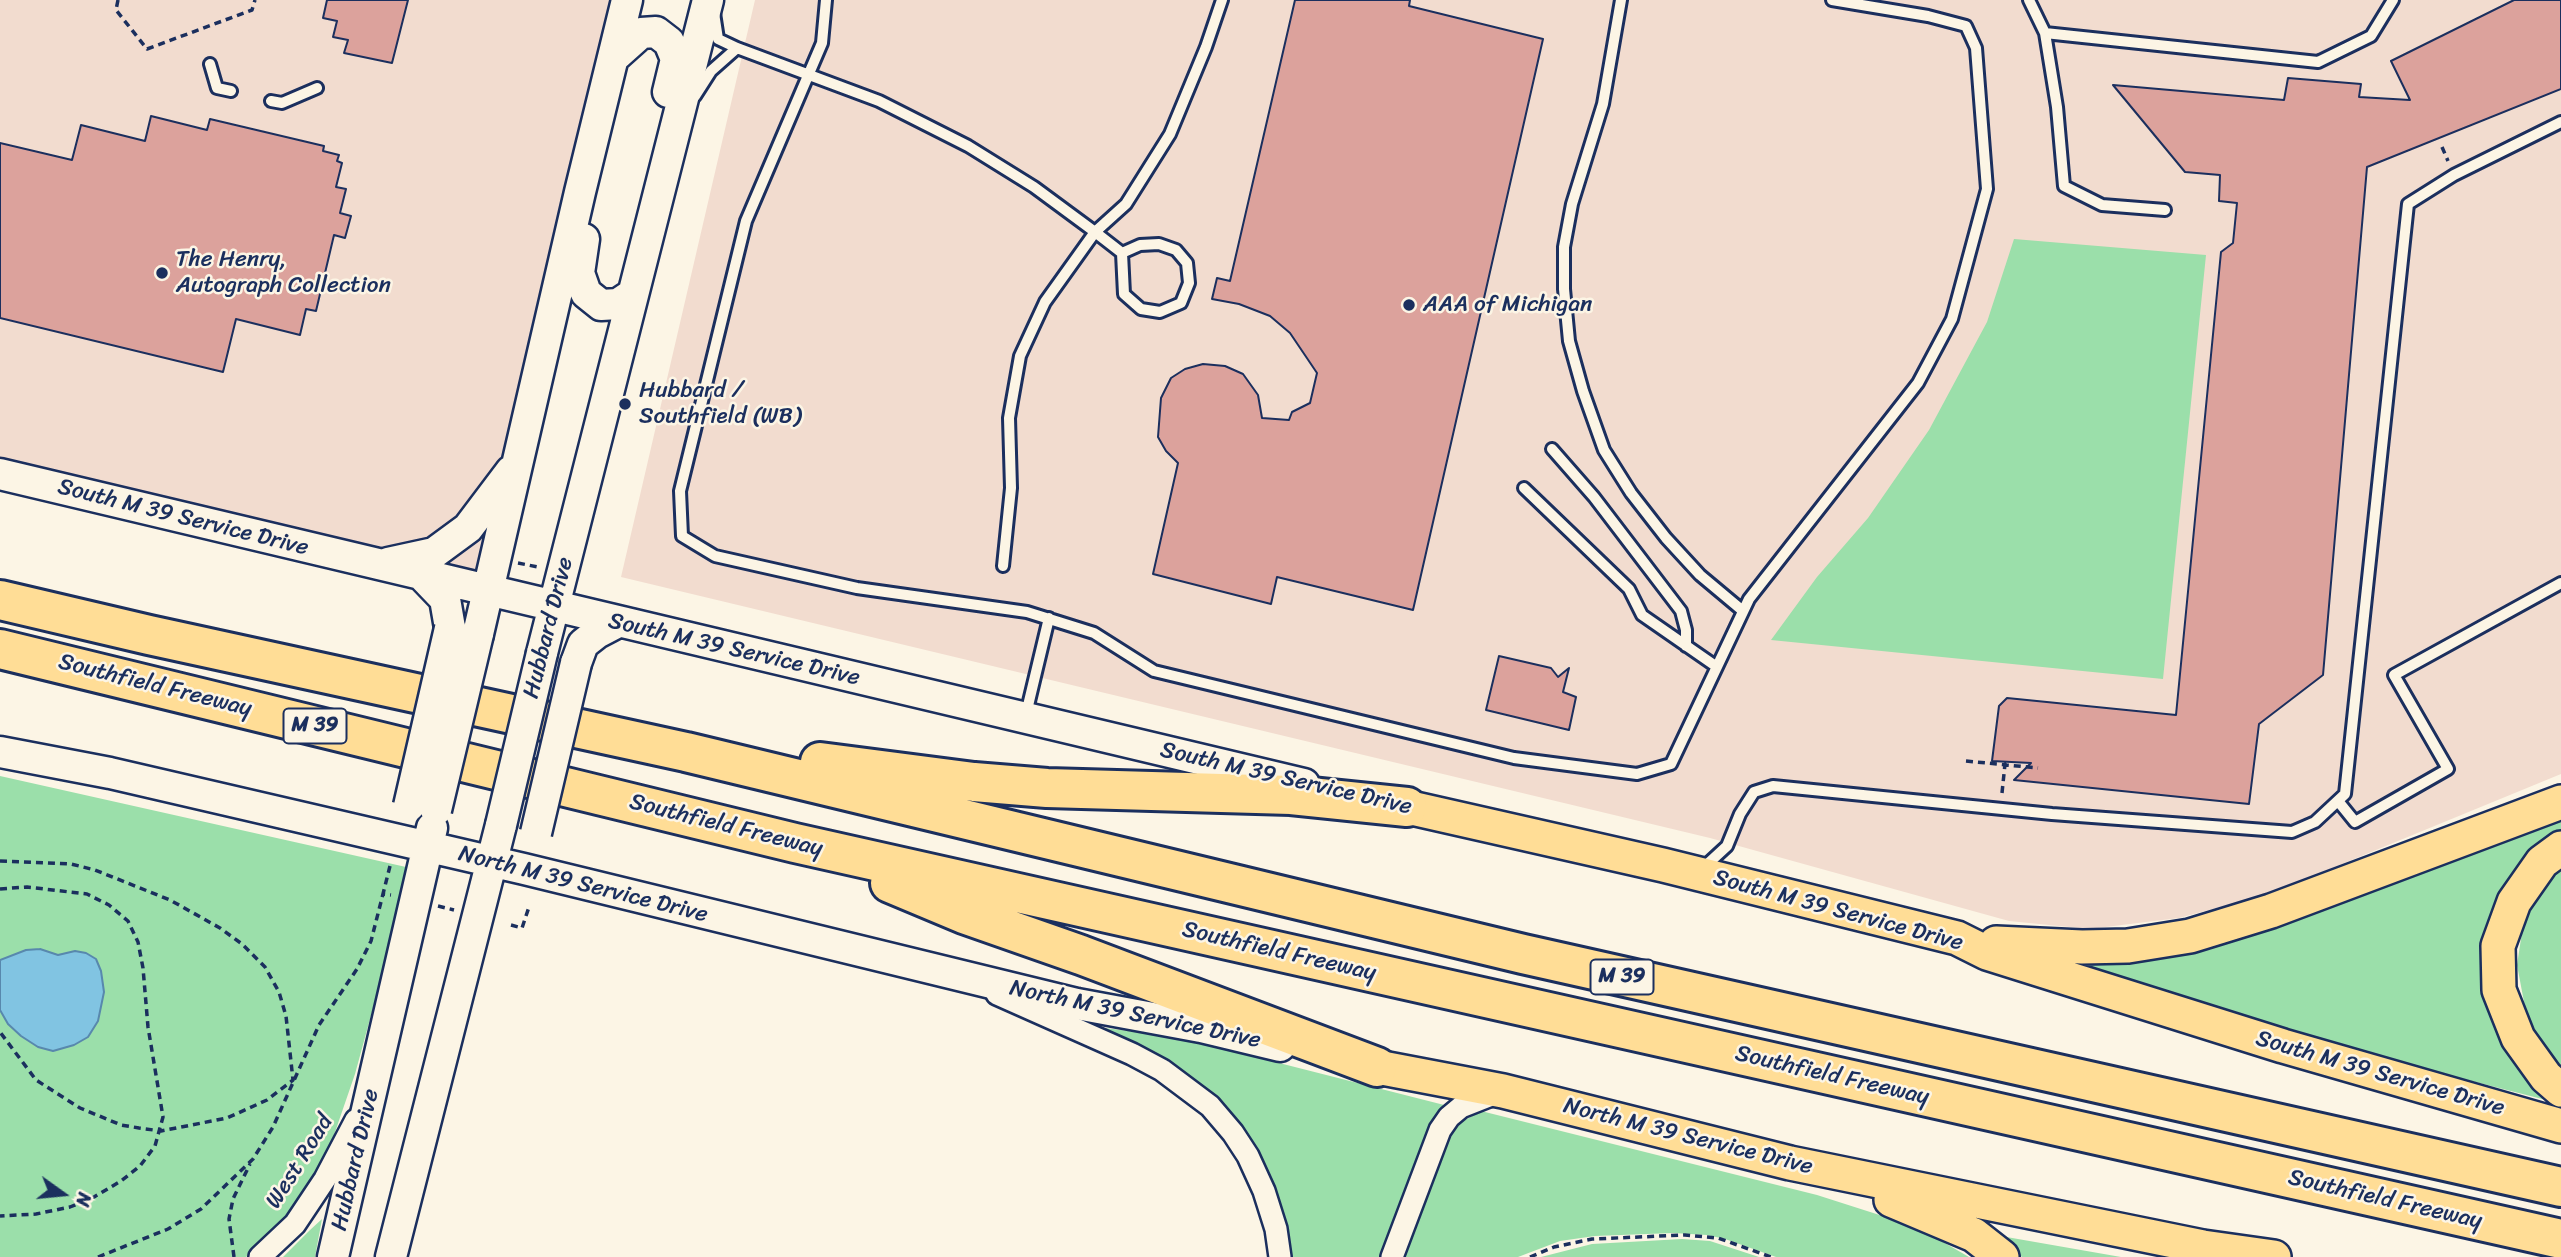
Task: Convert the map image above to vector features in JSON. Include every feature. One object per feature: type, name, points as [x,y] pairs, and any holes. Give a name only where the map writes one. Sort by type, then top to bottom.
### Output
[{"type":"highway","name":"Southfield Freeway","points":[[0,600],[161,638],[686,752],[1523,954],[2561,1187]]},
{"type":"highway","name":"Southfield Freeway","points":[[0,649],[794,844],[2561,1239]]},
{"type":"highway","points":[[686,752],[792,758],[974,782],[1035,787],[1291,795],[1407,807]]},
{"type":"highway","points":[[794,844],[964,914],[1081,955],[1377,1067]]},
{"type":"main road","name":"Hubbard Drive","points":[[333,1257],[428,847],[423,808],[464,631],[489,591],[515,465],[627,0]]},
{"type":"main road","name":"Hubbard Drive","points":[[391,1257],[493,862],[542,653],[633,294],[710,0]]},
{"type":"main road","points":[[613,58],[641,33],[656,32],[669,42],[676,59],[638,215],[644,252]]},
{"type":"main road","points":[[584,176],[589,211],[579,273],[586,293],[601,305],[618,304],[633,294]]},
{"type":"main road","points":[[377,565],[406,561],[433,553],[468,528],[515,465]]},
{"type":"main road","name":"South M 39 Service Drive","points":[[0,474],[1025,718],[1696,874],[1956,938],[1987,953],[2283,1046],[2561,1126]]},
{"type":"main road","points":[[421,574],[445,599],[464,631]]},
{"type":"main road","points":[[566,880],[542,862],[536,848],[536,833],[576,663],[583,645],[597,632],[618,622]]},
{"type":"main road","name":"North M 39 Service Drive","points":[[0,752],[110,773],[493,862],[1077,1004],[1201,1027],[1377,1067],[1503,1091],[1790,1163],[2203,1247],[2274,1257]]},
{"type":"main road","points":[[1956,938],[2017,945],[2082,947],[2128,946],[2190,936],[2271,911],[2561,802]]},
{"type":"main road","points":[[375,835],[388,831],[423,808]]},
{"type":"main road","points":[[2561,848],[2542,862],[2514,902],[2498,946],[2499,990],[2518,1038],[2546,1077],[2561,1090]]},
{"type":"main road","points":[[1790,1163],[1930,1214],[1974,1235],[2002,1257]]},
{"type":"street","points":[[953,975],[1132,1054],[1162,1070],[1210,1106],[1233,1133],[1259,1179],[1276,1229],[1280,1257]]},
{"type":"street","name":"West Road","points":[[260,1257],[295,1224],[325,1179],[374,1087]]},
{"type":"street","points":[[1392,1257],[1445,1124],[1461,1107],[1503,1091]]},
{"type":"lane","points":[[710,0],[718,39],[879,101],[968,146],[1034,187],[1122,253],[1124,294],[1141,309],[1160,312],[1181,303],[1189,283],[1187,263],[1176,250],[1159,244],[1140,245],[1122,253]]},
{"type":"lane","points":[[826,0],[822,43],[746,222],[680,491],[682,536],[715,556],[857,588],[1027,612],[1049,618],[1094,633],[1154,671],[1514,758],[1637,774],[1671,764],[1749,598],[1918,383],[1952,319],[1987,189],[1976,48],[1966,26],[1928,16],[1832,0]]},
{"type":"lane","points":[[1003,566],[1011,488],[1009,418],[1020,356],[1045,302],[1095,232],[1126,204],[1170,134],[1222,0]]},
{"type":"lane","points":[[1621,0],[1604,104],[1572,204],[1564,247],[1564,289],[1569,341],[1604,450],[1631,493],[1666,538],[1700,575],[1743,611]]},
{"type":"lane","points":[[2029,0],[2045,33],[2057,107],[2064,186],[2102,205],[2165,209]]},
{"type":"lane","points":[[2045,33],[2318,62],[2371,36],[2393,0]]},
{"type":"lane","points":[[611,381],[636,331],[695,97],[711,71],[737,48]]},
{"type":"lane","points":[[211,64],[217,88],[231,91]]},
{"type":"lane","points":[[271,101],[282,103],[317,88]]},
{"type":"lane","points":[[1696,874],[1727,845],[1740,814],[1754,792],[1773,786],[2052,814],[2292,832],[2315,822],[2345,794],[2408,204],[2454,175],[2561,122]]},
{"type":"lane","points":[[1552,449],[1594,497],[1681,611],[1686,630],[1686,646]]},
{"type":"lane","points":[[1524,488],[1629,589],[1642,615],[1717,667]]},
{"type":"lane","points":[[2338,801],[2355,822],[2448,769],[2394,675],[2561,583]]},
{"type":"lane","points":[[1025,718],[1049,618]]},
{"type":"path","points":[[118,0],[116,10],[147,49],[252,10],[255,0]]},
{"type":"path","points":[[2442,147],[2450,164]]},
{"type":"path","points":[[516,562],[547,569]]},
{"type":"path","points":[[1966,761],[2038,768]]},
{"type":"path","points":[[2002,796],[2006,763]]},
{"type":"path","points":[[0,861],[71,864],[95,870],[170,900],[220,928],[242,944],[265,967],[279,992],[286,1016],[293,1080]]},
{"type":"path","points":[[234,1257],[229,1219],[233,1199],[272,1127],[320,1025],[367,950],[390,866]]},
{"type":"path","points":[[0,889],[27,887],[87,894],[109,905],[128,922],[138,942],[143,968],[148,1027],[163,1117],[155,1146],[140,1166],[121,1181],[70,1207],[36,1214],[0,1216]]},
{"type":"path","points":[[383,894],[400,897]]},
{"type":"path","points":[[432,905],[463,912]]},
{"type":"path","points":[[511,925],[522,928],[529,907]]},
{"type":"path","points":[[0,1032],[36,1080],[80,1108],[121,1125],[161,1131],[227,1118],[267,1100],[293,1080]]},
{"type":"path","points":[[98,1257],[168,1229],[201,1209],[253,1159]]},
{"type":"path","points":[[1530,1257],[1554,1247],[1592,1239],[1685,1235],[1718,1238],[1771,1257]]},
{"type":"shaded area","points":[[0,0],[627,0],[489,591],[0,474]]},
{"type":"shaded area","points":[[755,0],[2561,0],[2561,774],[2269,894],[2179,918],[2089,929],[2009,921],[1710,838],[621,577]]},
{"type":"green space","points":[[2014,239],[2206,255],[2163,679],[1771,640],[1817,577],[1868,518],[1929,430],[1987,322]]},
{"type":"green space","points":[[0,776],[406,867],[376,997],[355,1074],[334,1135],[309,1190],[272,1235],[246,1257],[0,1257]]},
{"type":"green space","points":[[2561,817],[2561,836],[2494,930],[2548,1093],[2546,1100],[2229,1019],[2033,953],[2070,958]]},
{"type":"green space","points":[[2561,868],[2561,1072],[2528,1023],[2517,965],[2524,919],[2551,876]]},
{"type":"green space","points":[[1081,1025],[1177,1037],[1452,1107],[1385,1257],[1292,1257],[1288,1225],[1260,1156],[1240,1125],[1215,1097],[1192,1079]]},
{"type":"green space","points":[[1481,1111],[1817,1195],[1917,1227],[1969,1257],[1776,1257],[1725,1239],[1673,1233],[1595,1236],[1560,1241],[1518,1257],[1404,1257],[1450,1135],[1458,1124]]},
{"type":"green space","points":[[322,1219],[315,1257],[283,1257],[310,1230]]},
{"type":"green space","points":[[1995,1235],[2121,1257],[2022,1257]]},
{"type":"green space","points":[[1682,1239],[1710,1241],[1759,1257],[1541,1257],[1592,1244]]},
{"type":"water","points":[[40,949],[58,955],[75,951],[96,959],[104,992],[98,1021],[88,1037],[74,1045],[53,1051],[38,1047],[21,1036],[8,1024],[0,1010],[0,960],[26,950]]},
{"type":"building","points":[[327,0],[408,0],[392,63],[344,53],[348,40],[333,37],[337,21],[323,18]]},
{"type":"building","name":"AAA of Michigan","points":[[1295,0],[1410,0],[1409,6],[1543,39],[1413,610],[1277,577],[1271,604],[1153,574],[1178,463],[1166,451],[1158,437],[1161,398],[1171,378],[1185,369],[1203,364],[1225,366],[1243,374],[1258,395],[1262,418],[1289,420],[1292,412],[1310,403],[1317,373],[1290,333],[1270,316],[1239,304],[1212,299],[1217,278],[1230,281]]},
{"type":"building","points":[[2514,0],[2561,0],[2561,89],[2367,167],[2323,675],[2259,724],[2249,804],[2014,780],[2031,763],[1992,761],[1999,706],[2007,698],[2176,715],[2221,252],[2233,243],[2237,203],[2219,201],[2220,175],[2185,172],[2113,85],[2284,100],[2288,78],[2361,84],[2359,97],[2410,100],[2391,61]]},
{"type":"building","name":"The Henry, Autograph Collection","points":[[151,116],[207,130],[210,119],[324,146],[323,151],[339,155],[337,161],[342,163],[336,187],[346,189],[340,213],[351,216],[345,238],[334,235],[316,311],[306,309],[300,335],[236,319],[223,372],[0,318],[0,143],[72,160],[81,125],[145,141]]},
{"type":"building","points":[[1499,656],[1551,668],[1558,677],[1569,668],[1563,692],[1576,697],[1569,730],[1486,710]]},
{"type":"place","name":"The Henry, Autograph Collection","points":[[162,273]]},
{"type":"place","name":"AAA of Michigan","points":[[1409,305]]},
{"type":"place","name":"Hubbard / Southfield (WB)","points":[[625,404]]}]
